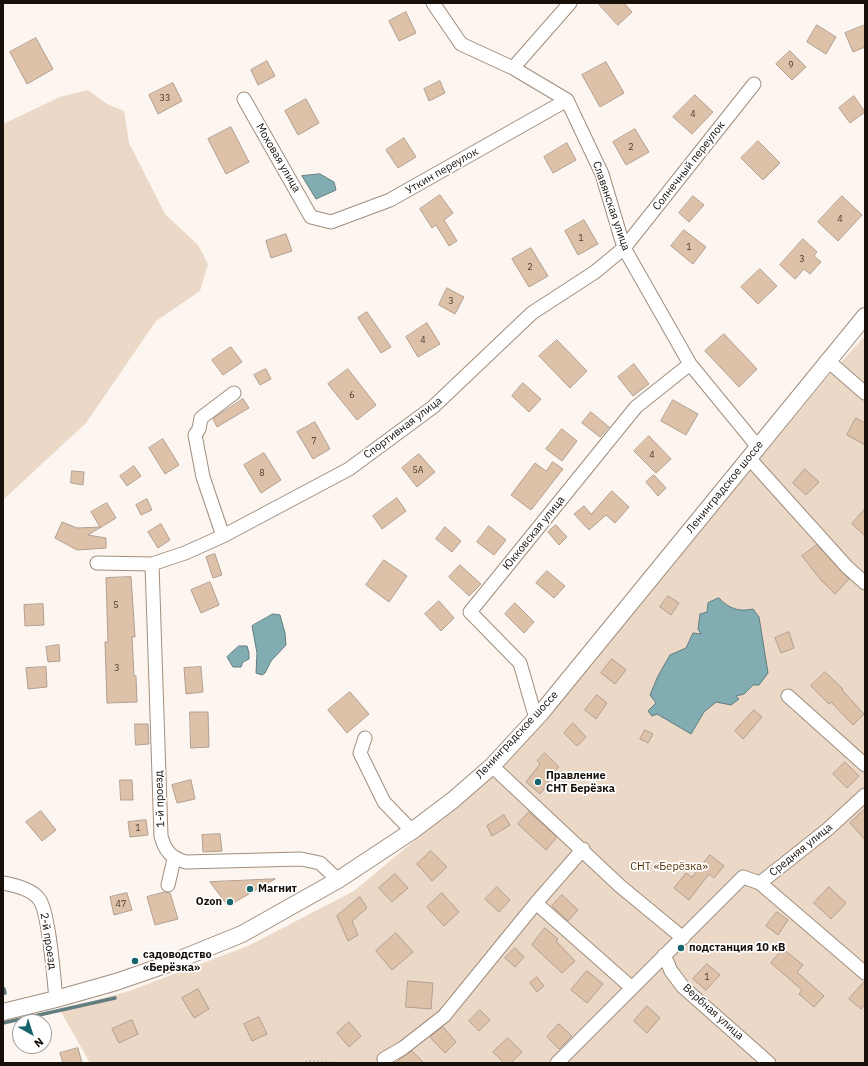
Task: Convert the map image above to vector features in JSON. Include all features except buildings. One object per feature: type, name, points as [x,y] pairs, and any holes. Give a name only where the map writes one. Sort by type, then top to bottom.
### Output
[{"type":"main road","name":"Ленинградское шоссе","points":[[3,1012],[56,999],[141,974],[242,934],[338,880],[412,831],[453,800],[492,766],[536,719],[827,360],[865,316]]},
{"type":"street","points":[[433,3],[461,44],[513,68],[567,100]]},
{"type":"street","points":[[513,68],[570,3]]},
{"type":"street","name":"Солнечный переулок","points":[[624,248],[754,84]]},
{"type":"street","name":"Моховая улица","points":[[244,99],[311,217]]},
{"type":"street","name":"Уткин переулок","points":[[311,217],[331,222],[390,200],[567,100]]},
{"type":"street","name":"Славянская улица","points":[[567,100],[602,174],[624,248],[690,364],[753,453],[847,567],[865,583]]},
{"type":"street","name":"Спортивная улица","points":[[152,564],[184,553],[223,536],[348,469],[433,407],[532,313],[595,272],[624,248]]},
{"type":"street","points":[[827,360],[865,392]]},
{"type":"street","name":"Юкковская улица","points":[[536,719],[520,663],[470,612],[636,407],[690,364]]},
{"type":"street","points":[[223,536],[203,477],[195,436],[201,418],[234,394]]},
{"type":"street","points":[[97,563],[152,564]]},
{"type":"street","name":"1-й проезд","points":[[152,564],[161,836],[164,848],[174,859]]},
{"type":"street","points":[[788,696],[865,765]]},
{"type":"street","points":[[365,738],[360,753],[369,774],[384,802],[412,831]]},
{"type":"street","points":[[492,766],[583,849],[620,886],[682,938],[559,1063]]},
{"type":"street","name":"Средняя улица","points":[[682,938],[743,877],[760,883],[828,829],[865,795]]},
{"type":"street","points":[[384,1059],[403,1048],[444,1016],[536,903],[583,849]]},
{"type":"street","points":[[168,885],[174,859],[186,862],[301,859],[320,863],[338,880]]},
{"type":"street","name":"2-й проезд","points":[[3,883],[20,886],[39,898],[46,916],[56,999]]},
{"type":"street","points":[[760,883],[865,973]]},
{"type":"street","points":[[536,903],[632,988]]},
{"type":"street","name":"Вербная улица","points":[[664,955],[672,971],[683,987],[769,1063]]},
{"type":"path","points":[[302,1063],[309,1061],[343,1063]]},
{"type":"green space","points":[[88,90],[107,104],[124,111],[129,143],[165,214],[198,245],[208,264],[200,291],[156,321],[86,423],[3,500],[3,124],[60,97]]},
{"type":"green space","name":"СНТ «Берёзка»","points":[[865,336],[865,1063],[90,1063],[60,1010],[129,991],[248,946],[354,891],[487,780],[830,374]]},
{"type":"water","points":[[320,174],[334,182],[336,190],[316,199],[302,176]]},
{"type":"water","points":[[719,598],[734,609],[753,609],[759,617],[768,673],[759,685],[753,685],[744,694],[736,696],[739,699],[731,705],[716,702],[704,712],[691,734],[657,714],[652,716],[648,711],[656,703],[650,695],[658,676],[670,655],[686,648],[693,633],[701,634],[698,629],[700,614],[707,612],[708,603]]},
{"type":"water","points":[[273,614],[280,615],[285,633],[286,645],[271,661],[265,673],[262,675],[256,673],[257,653],[252,626]]},
{"type":"water","points":[[239,646],[247,646],[249,659],[243,662],[241,667],[233,667],[227,657]]},
{"type":"waterway","points":[[4,989],[5,993]]},
{"type":"waterway","points":[[3,1023],[115,998]]},
{"type":"place","name":"Правление СНТ Берёзка","points":[[538,782]]},
{"type":"place","name":"Магнит","points":[[250,889]]},
{"type":"place","name":"Ozon","points":[[230,902]]},
{"type":"place","name":"подстанция 10 кВ","points":[[681,948]]},
{"type":"place","name":"садоводство «Берёзка»","points":[[135,961]]}]
